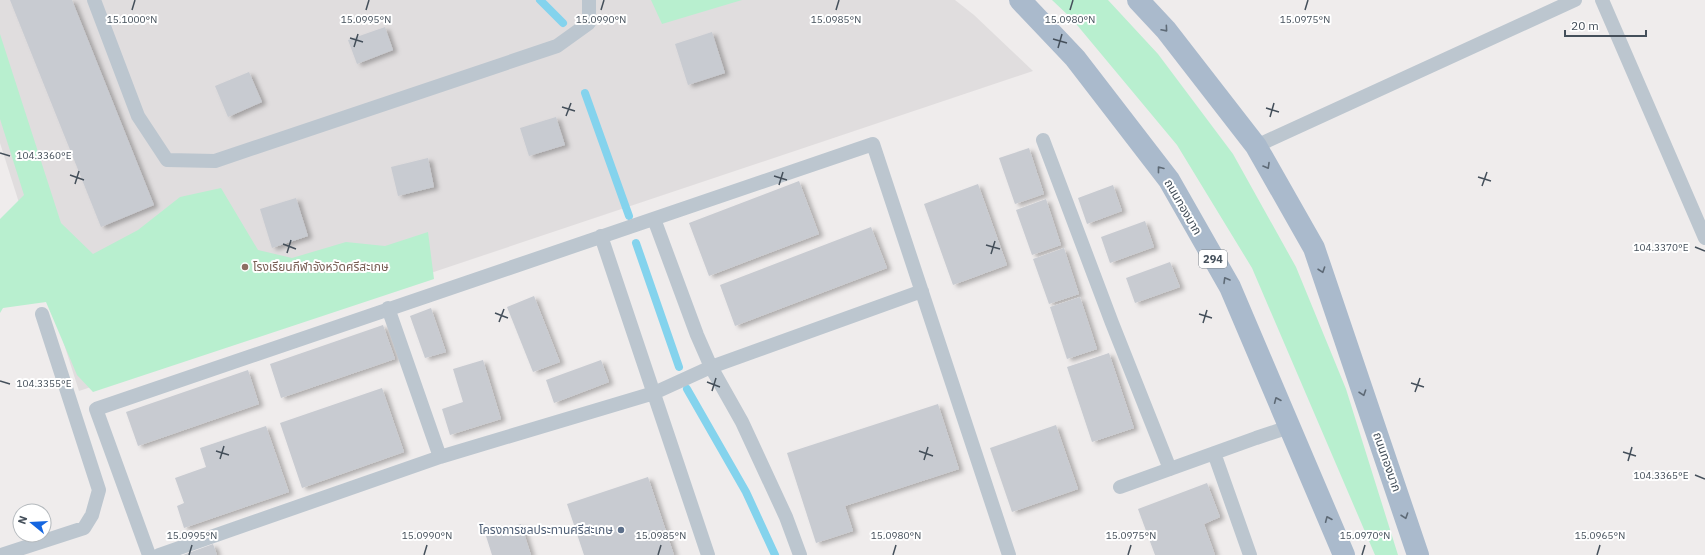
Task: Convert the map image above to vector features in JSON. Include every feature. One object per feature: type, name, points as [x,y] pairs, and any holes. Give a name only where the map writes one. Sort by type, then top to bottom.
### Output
[{"type":"main road","name":"ถนนทองมาก","points":[[1020,0],[1074,58],[1169,180],[1230,287],[1344,555]]},
{"type":"main road","name":"ถนนทองมาก","points":[[1138,0],[1166,30],[1256,146],[1314,248],[1418,555]]},
{"type":"lane","points":[[94,0],[138,116],[168,160],[216,162],[557,46],[589,23],[589,0]]},
{"type":"lane","points":[[1256,146],[1575,0]]},
{"type":"lane","points":[[1602,0],[1705,238]]},
{"type":"lane","points":[[1043,140],[1112,323],[1170,469]]},
{"type":"lane","points":[[149,555],[96,409],[388,308],[873,144],[1009,555]]},
{"type":"lane","points":[[654,218],[697,335],[711,367],[742,422],[786,518],[800,555]]},
{"type":"lane","points":[[601,236],[708,555]]},
{"type":"lane","points":[[159,555],[440,457],[654,393],[711,367],[922,291]]},
{"type":"lane","points":[[388,308],[440,457]]},
{"type":"lane","points":[[1,555],[84,528],[92,516],[99,490],[42,314]]},
{"type":"lane","points":[[1120,487],[1289,427]]},
{"type":"lane","points":[[1214,453],[1250,555]]},
{"type":"shaded area","name":"โรงเรียนกีฬาจังหวัดศรีสะเกษ","points":[[0,0],[955,0],[974,15],[1033,71],[79,391],[0,143]]},
{"type":"green space","points":[[651,0],[742,0],[662,24]]},
{"type":"green space","points":[[1052,0],[1108,0],[1158,54],[1233,154],[1296,267],[1346,389],[1398,555],[1375,555],[1252,268],[1177,145],[1072,19]]},
{"type":"green space","points":[[0,34],[61,223],[93,254],[138,230],[180,197],[221,188],[258,250],[292,258],[346,242],[385,246],[428,232],[434,279],[93,392],[77,375],[46,302],[3,308],[0,313],[0,219],[24,195],[0,119]]},
{"type":"building","points":[[10,0],[72,0],[154,205],[101,227]]},
{"type":"building","points":[[385,27],[393,50],[357,64],[348,40]]},
{"type":"building","points":[[712,32],[725,73],[688,85],[675,44]]},
{"type":"building","points":[[249,72],[262,102],[228,117],[215,86]]},
{"type":"building","points":[[556,117],[565,145],[529,156],[520,128]]},
{"type":"building","points":[[1029,148],[1044,194],[1015,204],[999,158]]},
{"type":"building","points":[[428,158],[434,187],[398,196],[391,167]]},
{"type":"building","points":[[799,181],[819,234],[709,276],[689,223]]},
{"type":"building","points":[[978,184],[1007,265],[953,285],[924,204]]},
{"type":"building","points":[[1113,185],[1122,211],[1087,224],[1078,198]]},
{"type":"building","points":[[296,198],[308,236],[272,248],[260,209]]},
{"type":"building","points":[[1046,199],[1061,245],[1032,255],[1016,210]]},
{"type":"building","points":[[1145,221],[1154,247],[1110,263],[1101,237]]},
{"type":"building","points":[[871,227],[887,268],[735,326],[720,285]]},
{"type":"building","points":[[1064,248],[1079,294],[1049,304],[1033,259]]},
{"type":"building","points":[[1170,262],[1180,287],[1135,303],[1126,278]]},
{"type":"building","points":[[534,296],[560,362],[533,372],[507,307]]},
{"type":"building","points":[[1080,297],[1097,349],[1067,359],[1050,307]]},
{"type":"building","points":[[431,308],[446,352],[425,358],[410,316]]},
{"type":"building","points":[[383,325],[395,359],[281,398],[270,364]]},
{"type":"building","points":[[1109,353],[1134,428],[1092,442],[1067,367]]},
{"type":"building","points":[[483,360],[501,419],[450,435],[442,409],[463,402],[453,369]]},
{"type":"building","points":[[601,360],[609,382],[554,403],[546,380]]},
{"type":"building","points":[[248,370],[259,404],[138,446],[126,412]]},
{"type":"building","points":[[382,388],[404,452],[302,488],[280,423]]},
{"type":"building","points":[[938,404],[959,469],[845,506],[853,531],[816,543],[787,453]]},
{"type":"building","points":[[1056,425],[1078,489],[1012,512],[990,448]]},
{"type":"building","points":[[266,426],[289,492],[184,528],[177,506],[184,503],[175,478],[206,467],[200,448]]},
{"type":"building","name":"โครงการชลประทานศรีสะเกษ","points":[[648,477],[674,555],[584,555],[567,504]]},
{"type":"building","points":[[1207,483],[1220,517],[1204,524],[1215,555],[1155,555],[1138,509]]},
{"type":"building","points":[[521,524],[531,555],[492,555],[486,536]]},
{"type":"building","points":[[213,544],[217,555],[183,555]]},
{"type":"waterway","points":[[540,0],[563,23]]},
{"type":"waterway","points":[[585,93],[629,216]]},
{"type":"waterway","points":[[636,243],[679,367]]},
{"type":"waterway","points":[[687,389],[746,492],[775,555]]},
{"type":"place","name":"โรงเรียนกีฬาจังหวัดศรีสะเกษ","points":[[245,267]]},
{"type":"place","name":"โครงการชลประทานศรีสะเกษ","points":[[621,530]]}]
